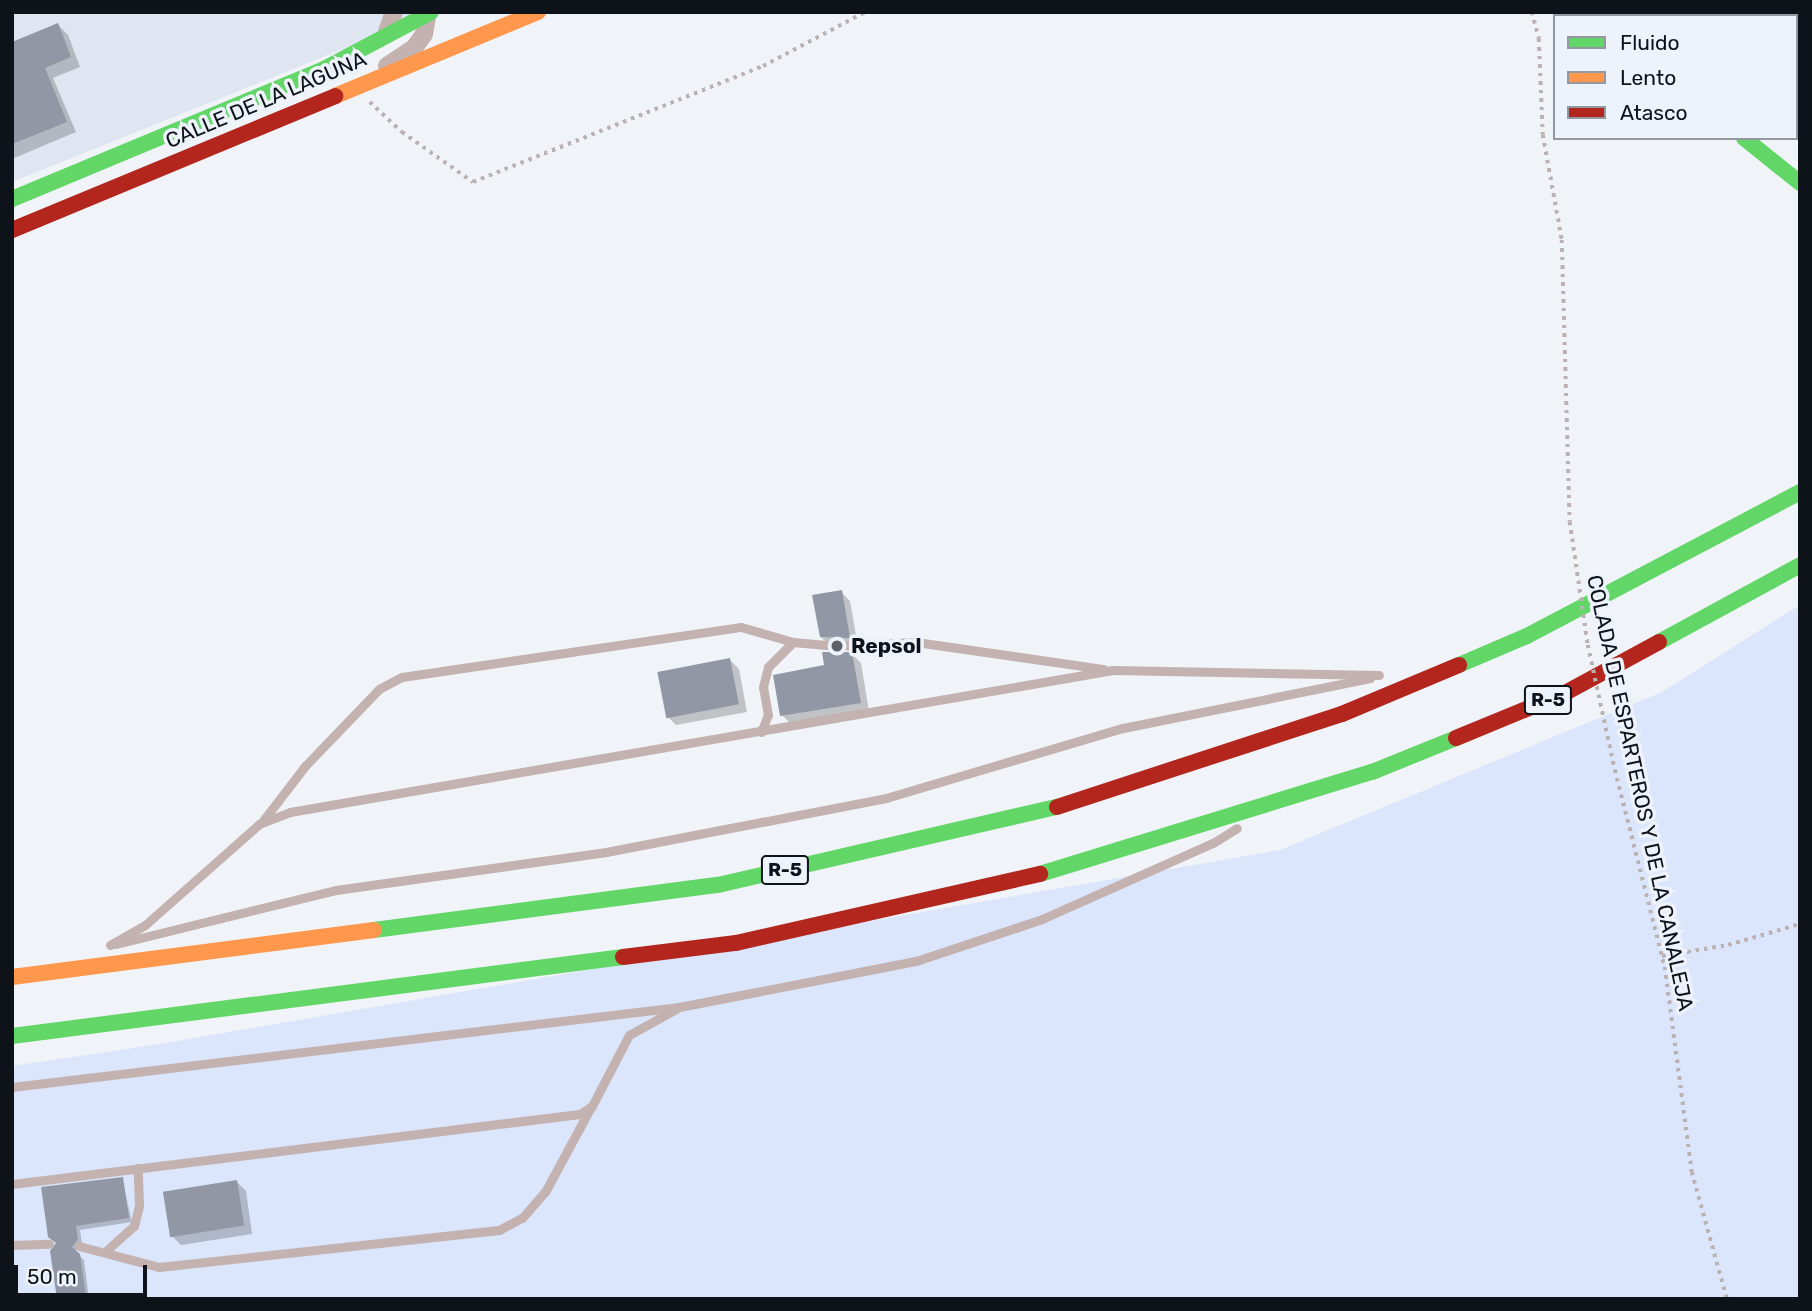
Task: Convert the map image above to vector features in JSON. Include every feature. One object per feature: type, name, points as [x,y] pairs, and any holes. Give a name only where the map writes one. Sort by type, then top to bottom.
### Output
[{"type":"main road","name":"CALLE DE LA LAGUNA","points":[[12,230],[538,12]]},
{"type":"main road","name":"CALLE DE LA LAGUNA","points":[[12,199],[324,69],[387,32],[429,13]]},
{"type":"main road","points":[[1746,140],[1800,183]]},
{"type":"main road","name":"R-5","points":[[12,977],[718,885],[1052,809],[1342,714],[1527,636],[1800,492]]},
{"type":"main road","name":"R-5","points":[[12,1036],[736,943],[1061,869],[1372,772],[1565,692],[1800,565]]},
{"type":"main road","points":[[1453,649],[1527,636]]},
{"type":"main road","points":[[12,967],[41,955]]},
{"type":"street","points":[[387,32],[394,12]]},
{"type":"street","points":[[357,85],[414,48],[424,34],[429,13]]},
{"type":"lane","points":[[741,627],[793,642],[837,646],[916,642],[1112,670],[1385,673],[1123,728],[886,798],[606,852],[336,890],[154,938],[103,946],[145,925],[259,824],[305,766],[379,689],[402,677],[741,627]]},
{"type":"lane","points":[[761,732],[768,715],[763,687],[768,667],[793,642]]},
{"type":"lane","points":[[259,824],[290,812],[1112,670]]},
{"type":"lane","points":[[12,1087],[679,1007],[916,961],[1042,919],[1213,843],[1280,801]]},
{"type":"lane","points":[[79,1246],[107,1250],[159,1268],[499,1230],[522,1218],[545,1192],[629,1035],[679,1007]]},
{"type":"lane","points":[[12,1184],[580,1114],[592,1105]]},
{"type":"lane","points":[[107,1250],[134,1226],[139,1206],[138,1168]]},
{"type":"lane","points":[[12,1245],[49,1244]]},
{"type":"path","points":[[357,85],[402,132],[473,182],[764,66],[865,12]]},
{"type":"path","name":"COLADA DE ESPARTEROS Y DE LA CANALEJA","points":[[1532,12],[1539,39],[1543,135],[1562,240],[1570,522],[1588,645],[1615,770],[1662,956],[1692,1172],[1727,1299]]},
{"type":"path","points":[[1662,956],[1728,945],[1800,924]]},
{"type":"shaded area","points":[[12,12],[435,12],[12,182]]},
{"type":"shaded area","points":[[1800,605],[1800,1299],[12,1299],[12,1066],[160,1044],[1280,850],[1662,692]]},
{"type":"building","points":[[58,23],[71,57],[45,68],[67,122],[12,144],[12,42]]},
{"type":"building","points":[[842,590],[850,638],[820,637],[812,595]]},
{"type":"building","points":[[822,652],[852,652],[861,703],[780,716],[773,675],[824,665]]},
{"type":"building","points":[[730,658],[739,704],[666,718],[657,672]]},
{"type":"building","points":[[123,1177],[129,1218],[76,1226],[78,1239],[72,1247],[80,1254],[86,1297],[57,1299],[50,1251],[56,1243],[48,1237],[41,1187]]},
{"type":"building","points":[[237,1180],[244,1225],[170,1237],[163,1192]]},
{"type":"traffic: fast","points":[[12,199],[324,69],[431,12]]},
{"type":"traffic: fast","points":[[1746,140],[1800,183]]},
{"type":"traffic: fast","points":[[1459,665],[1527,636],[1800,492]]},
{"type":"traffic: fast","points":[[1659,642],[1800,565]]},
{"type":"traffic: fast","points":[[1040,874],[1372,772],[1456,738]]},
{"type":"traffic: fast","points":[[374,930],[718,885],[1057,807]]},
{"type":"traffic: fast","points":[[12,1036],[623,957]]},
{"type":"traffic: slow","points":[[335,96],[538,12]]},
{"type":"traffic: slow","points":[[12,977],[374,930]]},
{"type":"traffic: jam","points":[[12,230],[335,96]]},
{"type":"traffic: jam","points":[[1456,738],[1565,693],[1659,642]]},
{"type":"traffic: jam","points":[[1057,807],[1342,714],[1459,665]]},
{"type":"traffic: jam","points":[[623,957],[736,943],[1040,874]]},
{"type":"place","name":"Repsol","points":[[837,646]]}]
